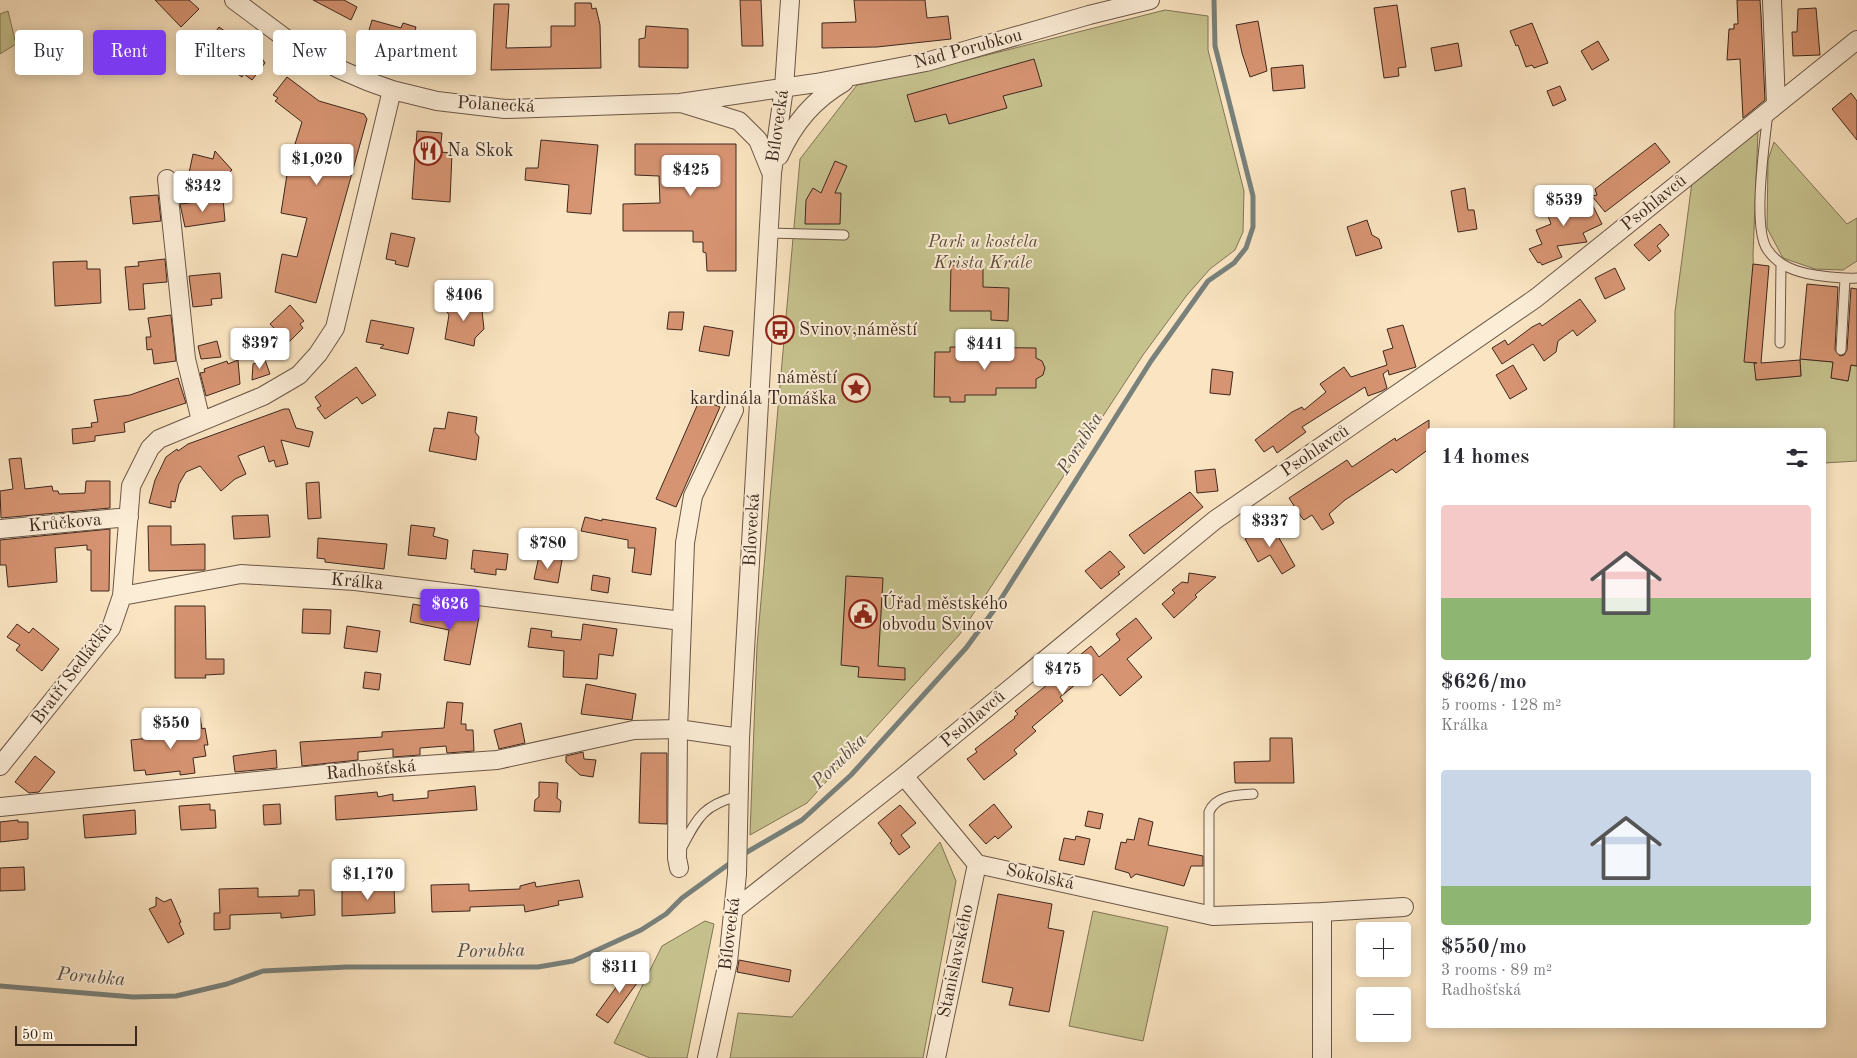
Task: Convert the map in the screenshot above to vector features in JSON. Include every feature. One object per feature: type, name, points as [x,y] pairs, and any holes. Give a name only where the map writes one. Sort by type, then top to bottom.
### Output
[{"type":"street","name":"Polanecká","points":[[234,0],[262,23],[317,58],[339,69],[392,90],[458,105],[505,108],[680,103],[784,88]]},
{"type":"street","name":"Bílovecká","points":[[707,1058],[728,962],[737,874],[740,738],[772,172],[784,88],[790,0]]},
{"type":"street","name":"Nad Porubkou","points":[[784,88],[926,62],[1089,14],[1150,0]]},
{"type":"street","points":[[1772,0],[1772,109]]},
{"type":"street","name":"Psohlavců","points":[[734,910],[904,776],[1215,520],[1536,298],[1857,40]]},
{"type":"street","points":[[772,172],[787,137],[807,110],[828,92],[854,76]]},
{"type":"street","name":"Bratří Sedláčků","points":[[0,766],[111,628],[122,596],[131,486],[150,448],[159,439],[263,396],[299,375],[318,354],[335,328],[392,90]]},
{"type":"street","points":[[680,103],[739,121],[758,140],[772,172]]},
{"type":"street","points":[[167,179],[186,359],[201,421]]},
{"type":"street","points":[[678,863],[678,729],[684,543],[693,496],[734,410]]},
{"type":"street","name":"Krůčkova","points":[[0,529],[129,517]]},
{"type":"street","name":"Králka","points":[[122,596],[241,574],[355,581],[682,621]]},
{"type":"street","name":"Radhošťská","points":[[0,807],[384,768],[497,760],[634,730],[678,729],[740,738]]},
{"type":"street","points":[[904,776],[977,864]]},
{"type":"street","name":"Sokolská","points":[[977,864],[1211,915],[1322,912]]},
{"type":"street","name":"Stanislavského","points":[[936,1058],[977,864]]},
{"type":"street","points":[[1322,1058],[1322,912],[1404,908]]},
{"type":"lane","points":[[1772,109],[1760,228],[1766,248],[1781,264],[1804,273],[1845,279],[1857,278]]},
{"type":"lane","points":[[769,233],[844,236]]},
{"type":"lane","points":[[1780,342],[1781,264]]},
{"type":"lane","points":[[1841,350],[1845,279]]},
{"type":"lane","points":[[1211,915],[1209,812],[1216,803],[1228,796],[1252,794]]},
{"type":"lane","points":[[678,863],[706,809],[716,802],[738,796]]},
{"type":"green space","name":"Park u kostela Krista Krále","points":[[1165,10],[1208,16],[1208,50],[1244,191],[1243,232],[1235,250],[1210,269],[1187,295],[1143,355],[960,634],[807,803],[750,835],[757,646],[800,159],[857,85],[932,69]]},
{"type":"green space","points":[[8,11],[15,45],[0,54],[0,14]]},
{"type":"green space","points":[[1758,131],[1753,255],[1756,380],[1801,376],[1800,359],[1833,362],[1831,378],[1848,381],[1851,365],[1857,366],[1857,461],[1826,463],[1826,428],[1674,428],[1675,312],[1692,182]]},
{"type":"green space","points":[[1774,142],[1847,224],[1857,218],[1857,261],[1843,270],[1815,269],[1783,258],[1767,228],[1768,160]]},
{"type":"green space","points":[[940,842],[956,881],[923,1058],[730,1058],[738,1013],[792,1017]]},
{"type":"green space","points":[[1093,911],[1168,927],[1143,1041],[1069,1026]]},
{"type":"green space","points":[[705,921],[714,924],[687,1058],[650,1058],[614,1043],[662,946]]},
{"type":"building","points":[[155,0],[189,0],[199,9],[181,27]]},
{"type":"building","points":[[313,0],[344,0],[357,7],[351,20]]},
{"type":"building","points":[[740,0],[761,0],[763,46],[742,46]]},
{"type":"building","points":[[854,0],[925,0],[927,18],[948,16],[951,39],[877,47],[822,48],[822,23],[856,22]]},
{"type":"building","points":[[1737,0],[1760,0],[1761,15],[1765,100],[1743,118],[1740,59],[1727,60],[1729,29],[1734,29],[1734,24],[1738,24]]},
{"type":"building","points":[[575,3],[591,3],[592,9],[596,8],[600,25],[601,68],[491,70],[494,4],[509,4],[506,48],[551,47],[551,26],[575,26]]},
{"type":"building","points":[[1397,5],[1406,67],[1398,68],[1399,76],[1384,78],[1374,8]]},
{"type":"building","points":[[1816,8],[1820,55],[1793,56],[1792,32],[1797,32],[1798,9]]},
{"type":"building","points":[[372,20],[401,28],[403,23],[416,27],[415,30],[369,30]]},
{"type":"building","points":[[1258,21],[1267,71],[1250,77],[1236,25]]},
{"type":"building","points":[[1532,23],[1548,63],[1534,68],[1532,65],[1526,67],[1518,45],[1516,46],[1510,31]]},
{"type":"building","points":[[646,26],[688,29],[688,68],[639,67],[639,39],[645,38]]},
{"type":"building","points":[[1598,41],[1609,60],[1592,70],[1581,51]]},
{"type":"building","points":[[1458,43],[1462,66],[1435,71],[1431,48]]},
{"type":"building","points":[[1034,59],[1042,86],[1003,96],[1007,108],[949,124],[946,114],[915,122],[907,95]]},
{"type":"building","points":[[1303,65],[1305,88],[1273,91],[1271,68]]},
{"type":"building","points":[[245,75],[256,75],[252,80]]},
{"type":"building","points":[[287,77],[319,101],[364,114],[367,119],[316,303],[275,292],[282,254],[297,257],[307,218],[281,213],[288,168],[314,176],[320,153],[295,144],[302,122],[275,101],[278,98],[273,95]]},
{"type":"building","points":[[1560,86],[1566,100],[1553,106],[1547,91]]},
{"type":"building","points":[[1851,93],[1857,101],[1857,140],[1832,109]]},
{"type":"building","points":[[417,131],[442,133],[440,152],[452,153],[450,202],[412,199]]},
{"type":"building","points":[[541,140],[598,145],[591,214],[567,212],[569,185],[525,180],[526,168],[538,168]]},
{"type":"building","points":[[1655,143],[1670,162],[1605,212],[1592,196],[1597,195],[1595,189]]},
{"type":"building","points":[[635,144],[736,144],[736,271],[707,271],[703,242],[693,242],[693,231],[623,231],[623,204],[660,203],[659,176],[635,175]]},
{"type":"building","points":[[215,151],[232,170],[220,180],[189,173],[193,154],[213,159]]},
{"type":"building","points":[[835,161],[847,166],[835,193],[841,193],[840,224],[805,224],[806,200],[813,188],[821,193]]},
{"type":"building","points":[[1465,188],[1468,210],[1474,210],[1477,229],[1458,232],[1451,191]]},
{"type":"building","points":[[1556,194],[1558,200],[1569,195],[1573,204],[1589,198],[1602,224],[1583,233],[1587,242],[1557,246],[1562,257],[1542,265],[1540,262],[1538,263],[1529,249],[1542,244],[1536,230],[1551,224],[1542,200]]},
{"type":"building","points":[[158,195],[161,221],[133,224],[130,197]]},
{"type":"building","points":[[223,199],[225,221],[185,227],[180,204]]},
{"type":"building","points":[[1367,220],[1372,235],[1379,239],[1382,248],[1356,256],[1347,227]]},
{"type":"building","points":[[1660,224],[1669,235],[1657,246],[1661,251],[1649,261],[1634,245]]},
{"type":"building","points":[[391,233],[415,238],[408,267],[395,264],[396,261],[386,259]]},
{"type":"building","points":[[165,259],[167,282],[143,284],[145,309],[129,310],[125,267],[139,266],[138,262]]},
{"type":"building","points":[[87,261],[87,269],[100,269],[101,303],[55,306],[53,262]]},
{"type":"building","points":[[1753,264],[1769,266],[1761,363],[1800,360],[1801,376],[1756,380],[1754,363],[1757,363],[1744,362]]},
{"type":"building","points":[[951,265],[983,266],[983,287],[1009,288],[1008,321],[991,320],[991,311],[950,311]]},
{"type":"building","points":[[1615,268],[1625,289],[1605,299],[1595,278]]},
{"type":"building","points":[[220,273],[222,298],[211,299],[212,305],[193,307],[189,276]]},
{"type":"building","points":[[1807,284],[1838,287],[1835,350],[1840,356],[1844,355],[1847,350],[1851,288],[1857,289],[1857,366],[1851,365],[1848,381],[1831,378],[1833,362],[1800,359]]},
{"type":"building","points":[[461,293],[465,299],[470,300],[474,309],[482,311],[484,329],[475,338],[474,346],[445,339],[449,315],[447,312],[450,310],[452,297],[457,297]]},
{"type":"building","points":[[1580,299],[1596,321],[1577,336],[1573,330],[1558,341],[1556,352],[1544,361],[1533,344],[1502,364],[1492,348],[1505,340],[1508,345],[1532,327],[1540,323],[1542,326]]},
{"type":"building","points":[[290,305],[304,321],[300,324],[303,328],[288,343],[270,324]]},
{"type":"building","points":[[669,312],[684,312],[682,330],[667,329]]},
{"type":"building","points":[[171,315],[176,361],[154,364],[152,349],[147,350],[146,337],[151,337],[148,318]]},
{"type":"building","points":[[371,320],[414,328],[408,354],[380,348],[384,345],[366,342]]},
{"type":"building","points":[[1403,325],[1416,367],[1389,375],[1388,370],[1383,374],[1387,388],[1368,396],[1365,387],[1302,427],[1306,432],[1277,453],[1273,446],[1264,452],[1255,440],[1292,412],[1302,407],[1304,410],[1326,392],[1320,384],[1344,367],[1351,377],[1387,365],[1383,351],[1393,348],[1387,329]]},
{"type":"building","points":[[704,326],[733,331],[729,356],[699,351]]},
{"type":"building","points":[[217,341],[221,357],[201,359],[198,346]]},
{"type":"building","points":[[950,347],[1036,348],[1036,358],[1042,361],[1045,368],[1043,375],[1036,379],[1036,388],[996,388],[996,395],[965,395],[965,402],[950,402],[950,397],[934,397],[935,352],[950,352]]},
{"type":"building","points":[[238,360],[240,384],[206,396],[200,373],[205,372],[204,369],[227,361],[228,364]]},
{"type":"building","points":[[265,360],[270,374],[252,380],[253,364]]},
{"type":"building","points":[[1513,365],[1527,389],[1510,399],[1496,375]]},
{"type":"building","points":[[356,367],[376,395],[362,404],[357,397],[325,419],[317,408],[321,406],[315,397]]},
{"type":"building","points":[[1212,369],[1233,372],[1230,395],[1210,393]]},
{"type":"building","points":[[178,378],[186,403],[124,423],[125,432],[95,436],[95,441],[73,444],[72,429],[92,427],[91,423],[98,422],[94,400],[130,395]]},
{"type":"building","points":[[700,399],[720,407],[676,507],[656,499]]},
{"type":"building","points":[[284,409],[289,409],[296,428],[313,432],[309,447],[281,440],[288,464],[276,467],[274,460],[269,462],[264,446],[238,456],[246,474],[235,479],[221,491],[200,466],[186,472],[179,484],[175,502],[171,501],[171,508],[149,503],[155,480],[166,457],[177,449],[178,451],[188,444]]},
{"type":"building","points":[[448,412],[477,417],[475,432],[479,437],[476,460],[429,451],[434,428],[445,429]]},
{"type":"building","points":[[1429,420],[1429,428],[1426,428],[1426,451],[1396,473],[1392,469],[1345,500],[1329,514],[1334,523],[1322,530],[1312,515],[1304,520],[1302,518],[1289,498],[1347,460],[1352,467],[1395,438],[1396,441]]},
{"type":"building","points":[[21,458],[25,489],[52,486],[53,491],[58,491],[59,494],[85,493],[86,481],[110,481],[110,508],[1,518],[0,491],[13,489],[9,459]]},
{"type":"building","points":[[1215,469],[1218,491],[1197,493],[1195,471]]},
{"type":"building","points":[[319,482],[321,518],[308,519],[306,483]]},
{"type":"building","points":[[1190,492],[1203,507],[1144,554],[1129,535]]},
{"type":"building","points":[[268,515],[270,537],[234,539],[232,516]]},
{"type":"building","points":[[585,517],[656,528],[651,575],[632,572],[635,548],[628,548],[628,540],[581,531]]},
{"type":"building","points":[[1271,524],[1295,566],[1282,574],[1270,555],[1258,562],[1245,539]]},
{"type":"building","points":[[411,525],[435,528],[433,536],[448,540],[446,559],[408,555]]},
{"type":"building","points":[[148,526],[171,526],[171,545],[205,544],[205,570],[149,571]]},
{"type":"building","points":[[110,529],[109,591],[91,591],[91,550],[87,550],[87,545],[55,548],[57,582],[8,587],[6,565],[0,565],[0,540]]},
{"type":"building","points":[[318,538],[387,544],[384,569],[325,562],[325,559],[317,558]]},
{"type":"building","points":[[473,550],[508,554],[506,570],[496,569],[496,575],[474,572],[475,569],[471,569]]},
{"type":"building","points":[[1110,551],[1125,567],[1118,572],[1120,574],[1101,589],[1085,571]]},
{"type":"building","points":[[539,556],[562,560],[558,583],[534,579]]},
{"type":"building","points":[[1189,573],[1216,577],[1195,595],[1197,597],[1174,618],[1162,604],[1175,593],[1172,590],[1182,582],[1188,583]]},
{"type":"building","points":[[593,575],[610,578],[608,593],[591,590]]},
{"type":"building","points":[[846,576],[883,578],[878,666],[905,668],[905,680],[858,677],[859,667],[841,665]]},
{"type":"building","points":[[413,604],[479,617],[470,665],[444,660],[449,630],[410,622]]},
{"type":"building","points":[[175,606],[205,606],[206,659],[224,659],[224,674],[205,675],[206,678],[175,678]]},
{"type":"building","points":[[303,609],[331,610],[330,634],[302,633]]},
{"type":"building","points":[[1136,618],[1152,638],[1127,659],[1142,677],[1120,696],[1102,674],[1091,683],[1085,677],[1060,697],[1063,701],[1032,727],[1036,731],[1014,750],[1017,754],[984,780],[967,759],[977,752],[975,749],[1015,718],[1018,714],[1015,711],[1081,657],[1080,655],[1091,646],[1099,657],[1120,640],[1116,634]]},
{"type":"building","points":[[17,624],[29,633],[33,628],[59,649],[42,671],[16,650],[20,645],[7,637]]},
{"type":"building","points":[[583,624],[617,629],[613,656],[599,654],[597,679],[563,677],[564,651],[528,647],[531,628],[552,631],[551,637],[581,640]]},
{"type":"building","points":[[347,626],[380,631],[377,652],[344,648]]},
{"type":"building","points":[[365,672],[381,674],[379,690],[363,688]]},
{"type":"building","points":[[586,684],[636,694],[632,720],[581,714]]},
{"type":"building","points":[[447,702],[463,703],[461,724],[466,724],[466,730],[473,730],[474,751],[447,753],[446,746],[420,748],[420,755],[393,757],[393,749],[358,752],[358,760],[302,766],[300,742],[382,737],[382,732],[444,728]]},
{"type":"building","points":[[200,717],[202,729],[205,728],[208,745],[204,745],[206,756],[193,758],[195,773],[180,775],[180,771],[146,775],[145,770],[134,771],[131,740],[178,735],[178,732],[181,731],[180,720]]},
{"type":"building","points":[[521,723],[525,743],[499,749],[494,730]]},
{"type":"building","points":[[1270,738],[1292,738],[1294,783],[1235,783],[1234,762],[1270,761]]},
{"type":"building","points":[[276,750],[277,768],[235,772],[233,756]]},
{"type":"building","points":[[583,752],[584,759],[596,760],[593,777],[580,775],[566,762],[566,756]]},
{"type":"building","points":[[641,753],[667,753],[667,824],[639,823]]},
{"type":"building","points":[[35,756],[55,772],[39,792],[29,793],[15,782]]},
{"type":"building","points":[[539,782],[558,783],[557,798],[561,801],[560,812],[534,811],[535,800],[539,797]]},
{"type":"building","points":[[475,786],[477,810],[336,820],[335,796],[377,792],[378,797],[393,794],[393,801],[428,798],[428,791]]},
{"type":"building","points":[[210,804],[210,810],[215,810],[216,828],[181,830],[179,806]]},
{"type":"building","points":[[280,804],[281,824],[264,825],[263,805]]},
{"type":"building","points":[[994,804],[1012,827],[998,839],[995,836],[986,844],[969,825]]},
{"type":"building","points":[[900,805],[916,823],[901,835],[910,847],[899,855],[890,843],[892,841],[878,823]]},
{"type":"building","points":[[135,810],[136,834],[85,838],[83,815]]},
{"type":"building","points":[[1088,811],[1103,814],[1100,829],[1085,826]]},
{"type":"building","points":[[1139,818],[1153,822],[1148,845],[1203,856],[1203,866],[1191,866],[1184,886],[1136,874],[1131,878],[1129,873],[1115,869],[1121,842],[1126,843],[1127,839],[1134,840]]},
{"type":"building","points":[[18,820],[18,822],[28,822],[28,839],[0,842],[0,822]]},
{"type":"building","points":[[1076,836],[1090,839],[1084,865],[1059,860],[1064,838],[1075,840]]},
{"type":"building","points":[[24,867],[25,890],[0,891],[0,868]]},
{"type":"building","points":[[579,880],[583,897],[558,901],[559,905],[525,912],[524,905],[470,907],[470,911],[432,912],[431,885],[469,884],[469,891],[520,889],[520,886],[535,882],[536,887]]},
{"type":"building","points":[[361,886],[361,888],[394,887],[395,913],[342,916],[342,887]]},
{"type":"building","points":[[258,888],[258,897],[299,896],[299,890],[314,890],[315,915],[281,918],[281,913],[230,915],[230,929],[214,930],[214,913],[220,913],[219,889]]},
{"type":"building","points":[[998,894],[1052,904],[1048,928],[1064,931],[1049,1012],[1009,1005],[1013,988],[982,982]]},
{"type":"building","points":[[156,897],[164,902],[171,899],[181,922],[179,923],[184,934],[168,943],[149,909],[156,906]]},
{"type":"building","points":[[739,960],[791,970],[789,982],[737,972]]},
{"type":"building","points":[[633,964],[645,972],[608,1023],[596,1015]]},
{"type":"waterway","name":"Porubka","points":[[742,855],[802,820],[851,775],[966,648],[994,610],[1151,361],[1208,281],[1234,263],[1246,248],[1253,227],[1253,196],[1215,46],[1214,0]]},
{"type":"waterway","name":"Porubka","points":[[0,986],[133,997],[176,996],[227,984],[263,971],[347,967],[538,967],[573,961],[641,930],[666,914],[682,898],[733,861]]},
{"type":"place","name":"Na Skok","points":[[428,151]]},
{"type":"place","name":"Svinov,náměstí","points":[[780,330]]},
{"type":"place","name":"náměstí kardinála Tomáška","points":[[856,388]]},
{"type":"place","name":"Úřad městského obvodu Svinov","points":[[863,614]]}]
